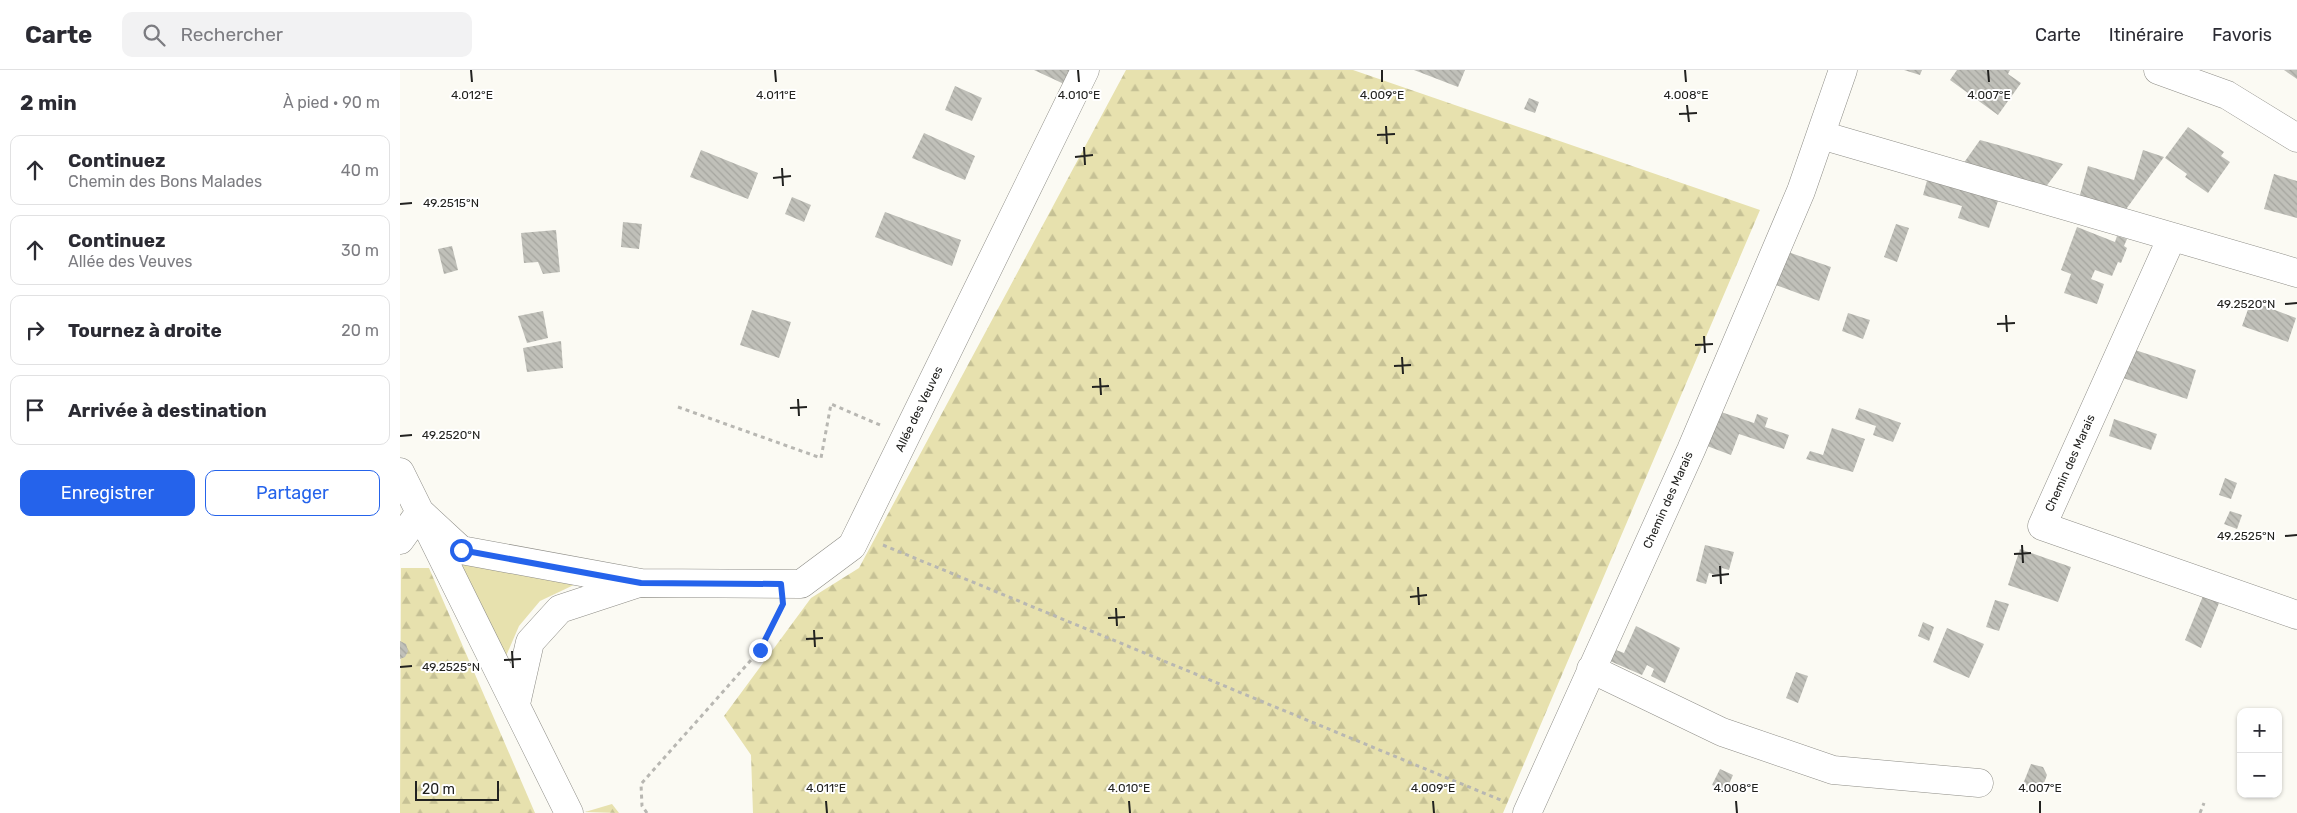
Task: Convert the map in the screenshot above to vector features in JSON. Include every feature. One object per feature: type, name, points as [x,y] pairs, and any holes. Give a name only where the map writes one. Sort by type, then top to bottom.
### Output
[{"type":"street","name":"Allée des Veuves","points":[[641,583],[801,584],[852,546],[1085,70]]},
{"type":"street","name":"Chemin des Marais","points":[[1527,812],[1702,423],[1802,191],[1843,70]]},
{"type":"street","points":[[2158,70],[2226,95],[2297,138]]},
{"type":"street","points":[[1821,134],[2297,272]]},
{"type":"street","name":"Chemin des Marais","points":[[2172,236],[2042,526],[2297,615]]},
{"type":"street","points":[[400,472],[516,704],[568,813]]},
{"type":"street","points":[[400,540],[420,512]]},
{"type":"street","points":[[420,512],[461,550],[641,583]]},
{"type":"street","points":[[516,704],[530,642],[560,609],[641,583]]},
{"type":"street","points":[[1591,669],[1722,732],[1833,770],[1978,783]]},
{"type":"path","points":[[678,407],[821,458],[832,404],[905,437]]},
{"type":"path","points":[[858,535],[1527,812]]},
{"type":"path","points":[[647,813],[642,806],[641,784],[760,650],[783,604],[781,584]]},
{"type":"path","points":[[2200,813],[2204,803]]},
{"type":"green space","points":[[1126,70],[1353,70],[1760,210],[1503,813],[753,813],[751,755],[724,716],[811,598],[859,568]]},
{"type":"green space","points":[[458,561],[578,583],[540,601],[519,626],[506,656]]},
{"type":"green space","points":[[401,568],[429,568],[535,813],[400,813]]},
{"type":"green space","points":[[612,804],[619,813],[585,812]]},
{"type":"building","points":[[1034,70],[1071,70],[1064,84]]},
{"type":"building","points":[[1414,70],[1465,70],[1458,87]]},
{"type":"building","points":[[1904,70],[1922,70],[1920,75]]},
{"type":"building","points":[[1957,70],[2010,70],[2008,74],[2021,83],[1998,115],[1950,80]]},
{"type":"building","points":[[2284,70],[2297,70],[2297,79]]},
{"type":"building","points":[[955,86],[982,98],[972,121],[945,110]]},
{"type":"building","points":[[1529,98],[1539,102],[1535,113],[1524,109]]},
{"type":"building","points":[[2188,127],[2224,152],[2221,156],[2230,162],[2208,193],[2185,177],[2187,174],[2165,158]]},
{"type":"building","points":[[924,133],[975,156],[965,180],[912,158]]},
{"type":"building","points":[[1980,140],[2063,164],[2045,188],[1963,164]]},
{"type":"building","points":[[701,150],[758,173],[748,199],[690,177]]},
{"type":"building","points":[[2143,150],[2164,157],[2124,212],[2079,198],[2088,166],[2134,180]]},
{"type":"building","points":[[2274,174],[2297,181],[2297,218],[2264,209]]},
{"type":"building","points":[[1928,177],[1999,198],[1989,228],[1958,218],[1962,206],[1923,195]]},
{"type":"building","points":[[792,197],[811,205],[804,222],[785,214]]},
{"type":"building","points":[[885,212],[961,240],[952,266],[875,237]]},
{"type":"building","points":[[623,222],[642,224],[639,249],[621,247]]},
{"type":"building","points":[[1896,224],[1909,228],[1897,262],[1884,257]]},
{"type":"building","points":[[2077,227],[2115,242],[2117,236],[2127,239],[2124,246],[2127,248],[2121,263],[2118,262],[2112,276],[2095,270],[2091,279],[2104,284],[2097,304],[2064,293],[2071,274],[2061,270]]},
{"type":"building","points":[[556,230],[560,272],[543,274],[538,262],[524,263],[521,233]]},
{"type":"building","points":[[452,246],[458,270],[444,274],[438,249]]},
{"type":"building","points":[[1788,252],[1831,267],[1819,301],[1776,285]]},
{"type":"building","points":[[2251,301],[2296,318],[2288,342],[2242,326]]},
{"type":"building","points":[[752,310],[791,322],[779,358],[740,345]]},
{"type":"building","points":[[543,311],[548,338],[527,343],[518,316]]},
{"type":"building","points":[[1848,313],[1870,320],[1863,339],[1842,331]]},
{"type":"building","points":[[561,341],[563,368],[527,372],[523,348]]},
{"type":"building","points":[[2132,349],[2196,370],[2187,399],[2123,378]]},
{"type":"building","points":[[1859,408],[1901,423],[1893,442],[1873,435],[1876,426],[1855,419]]},
{"type":"building","points":[[1715,410],[1754,423],[1757,414],[1768,418],[1765,427],[1789,435],[1784,449],[1739,434],[1731,455],[1707,446]]},
{"type":"building","points":[[2114,419],[2157,434],[2151,450],[2109,436]]},
{"type":"building","points":[[1832,428],[1865,439],[1853,472],[1806,459],[1810,451],[1823,455]]},
{"type":"building","points":[[2225,478],[2237,483],[2231,499],[2219,495]]},
{"type":"building","points":[[2230,511],[2242,515],[2237,529],[2224,524]]},
{"type":"building","points":[[1705,545],[1734,552],[1729,570],[1722,568],[1720,576],[1709,573],[1706,584],[1696,581]]},
{"type":"building","points":[[2020,549],[2071,567],[2058,602],[2008,585]]},
{"type":"building","points":[[2203,596],[2219,603],[2201,648],[2185,640]]},
{"type":"building","points":[[1995,600],[2009,604],[1999,631],[1986,627]]},
{"type":"building","points":[[1923,622],[1934,627],[1929,641],[1918,636]]},
{"type":"building","points":[[1636,626],[1680,648],[1665,683],[1651,676],[1654,669],[1647,665],[1642,675],[1610,661],[1616,650],[1624,653]]},
{"type":"building","points":[[1947,628],[1984,644],[1969,678],[1933,662]]},
{"type":"building","points":[[400,641],[406,644],[408,651],[405,657],[400,659]]},
{"type":"building","points":[[1796,672],[1808,676],[1798,703],[1786,698]]},
{"type":"building","points":[[2031,764],[2043,767],[2047,775],[2041,791],[2023,784]]},
{"type":"building","points":[[1720,769],[1733,775],[1726,791],[1712,785]]},
{"type":"route","points":[[461,550],[512,561],[641,583],[781,584],[783,604],[760,650]]}]
